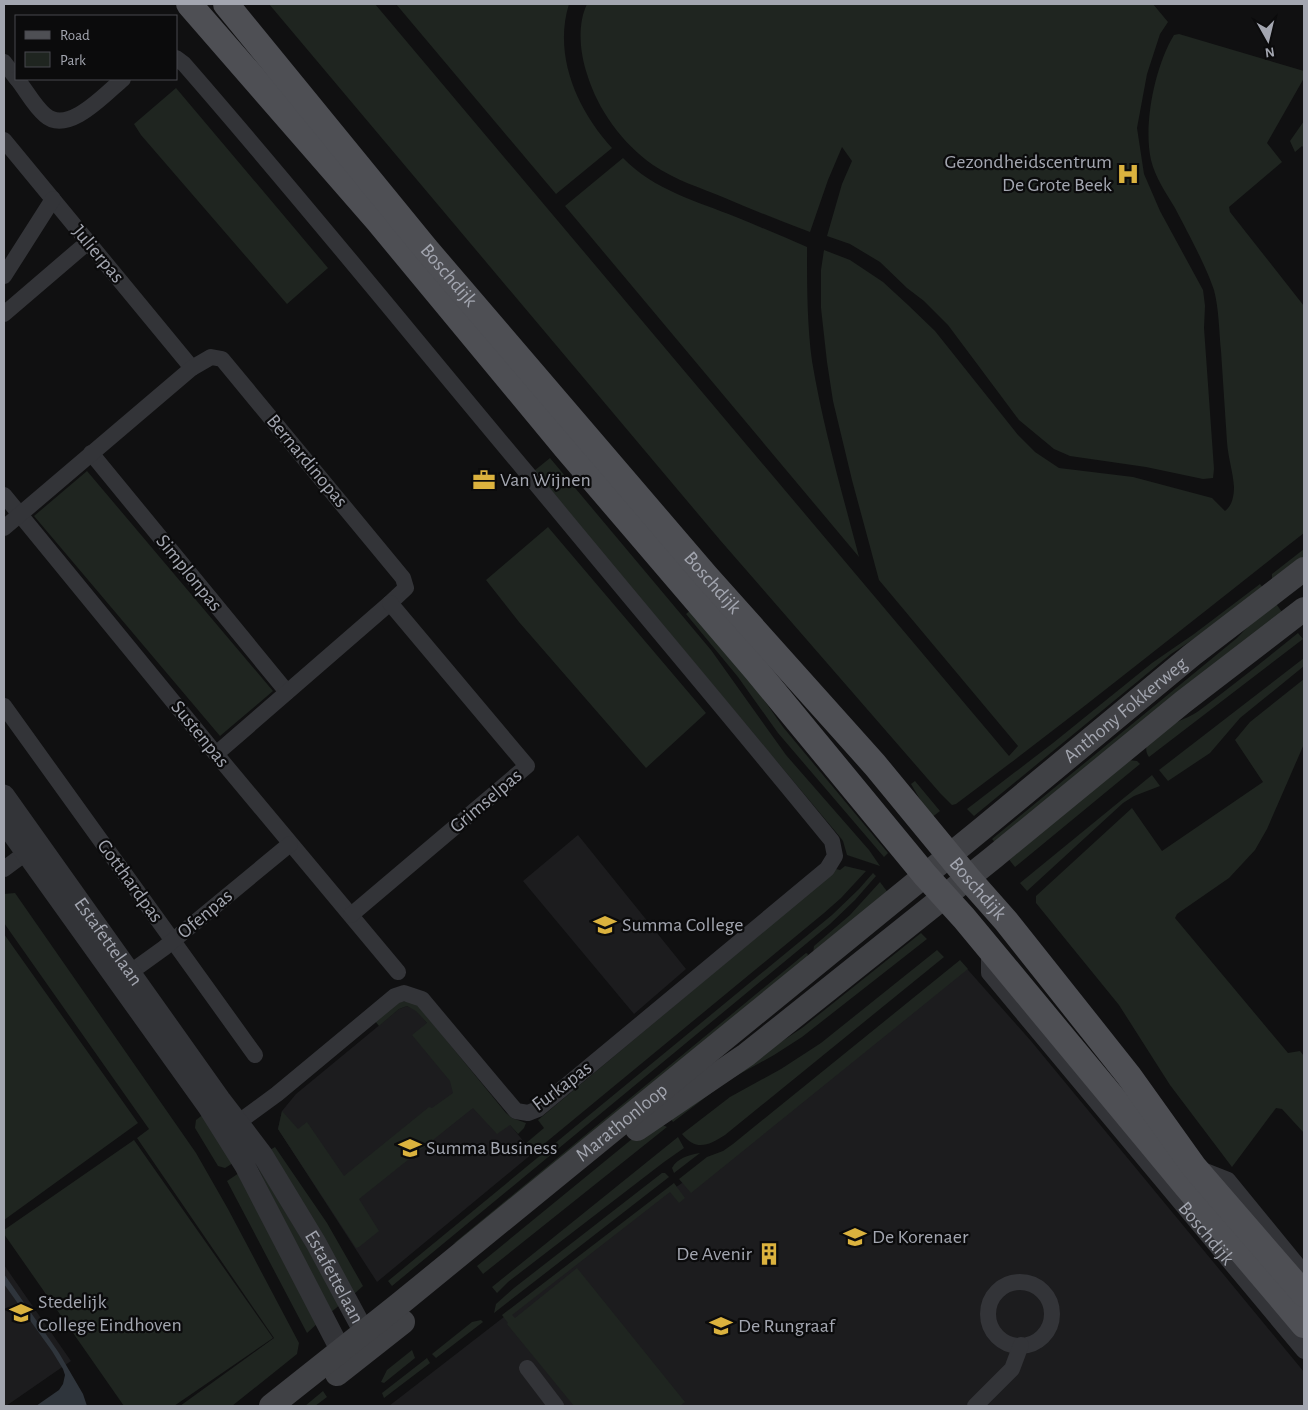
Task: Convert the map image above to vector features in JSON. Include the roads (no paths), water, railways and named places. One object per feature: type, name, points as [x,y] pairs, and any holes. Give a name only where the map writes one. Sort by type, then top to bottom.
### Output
[{"type":"main road","name":"Boschdijk","points":[[189,4],[378,221],[560,441],[756,670],[925,875],[1304,1325]]},
{"type":"main road","name":"Boschdijk","points":[[226,4],[426,249],[706,576],[875,765],[1006,921],[1129,1076],[1194,1166],[1304,1294]]},
{"type":"main road","name":"Anthony Fokkerweg","points":[[925,875],[1192,655],[1304,569]]},
{"type":"main road","name":"Anthony Fokkerweg","points":[[944,897],[1183,702],[1304,609]]},
{"type":"main road","name":"Marathonloop","points":[[296,1406],[365,1342],[925,875]]},
{"type":"main road","name":"Marathonloop","points":[[271,1406],[340,1351],[365,1342],[645,1122],[746,1055],[944,897]]},
{"type":"street","name":"Furkapas","points":[[178,60],[255,146],[729,715],[832,840],[836,856],[827,869],[533,1111],[528,1113],[516,1111],[422,999],[404,993],[395,996],[277,1094],[231,1128]]},
{"type":"street","points":[[4,62],[15,78]]},
{"type":"street","points":[[17,80],[46,117],[60,122],[76,118],[122,80]]},
{"type":"street","name":"Julierpas","points":[[4,140],[192,368]]},
{"type":"street","points":[[4,276],[53,199]]},
{"type":"street","points":[[4,314],[88,242]]},
{"type":"street","name":"Bernardinopas","points":[[4,528],[192,368],[211,357],[222,359],[403,578],[406,588],[216,754]]},
{"type":"street","name":"Simplonpas","points":[[91,454],[287,692]]},
{"type":"street","name":"Sustenpas","points":[[4,495],[290,844],[398,972]]},
{"type":"street","name":"Grimselpas","points":[[351,915],[527,766],[390,603]]},
{"type":"street","name":"Gotthardpas","points":[[4,706],[255,1056]]},
{"type":"street","name":"Estafettelaan","points":[[4,794],[32,848],[231,1128],[262,1154],[302,1219],[365,1342]]},
{"type":"street","name":"Estafettelaan","points":[[4,822],[32,848]]},
{"type":"street","name":"Ofenpas","points":[[124,977],[173,941],[290,844]]},
{"type":"street","points":[[4,869],[32,848]]},
{"type":"street","name":"Boschdijk","points":[[990,951],[989,973],[1304,1350]]},
{"type":"street","name":"Estafettelaan","points":[[231,1128],[245,1166],[340,1351]]},
{"type":"street","name":"Boschdijk","points":[[1194,1166],[1228,1180],[1304,1273]]},
{"type":"street","points":[[975,1406],[1012,1369],[1021,1345]]},
{"type":"street","points":[[527,1368],[556,1406]]},
{"type":"place","name":"Gezondheidscentrum De Grote Beek","points":[[1128,174]]},
{"type":"place","name":"Van Wijnen","points":[[484,480]]},
{"type":"place","name":"Summa College","points":[[605,925]]},
{"type":"place","name":"Summa Business","points":[[410,1148]]},
{"type":"place","name":"De Korenaer","points":[[855,1237]]},
{"type":"place","name":"De Avenir","points":[[769,1254]]},
{"type":"place","name":"Stedelijk College Eindhoven","points":[[21,1313]]},
{"type":"place","name":"De Rungraaf","points":[[721,1326]]}]
